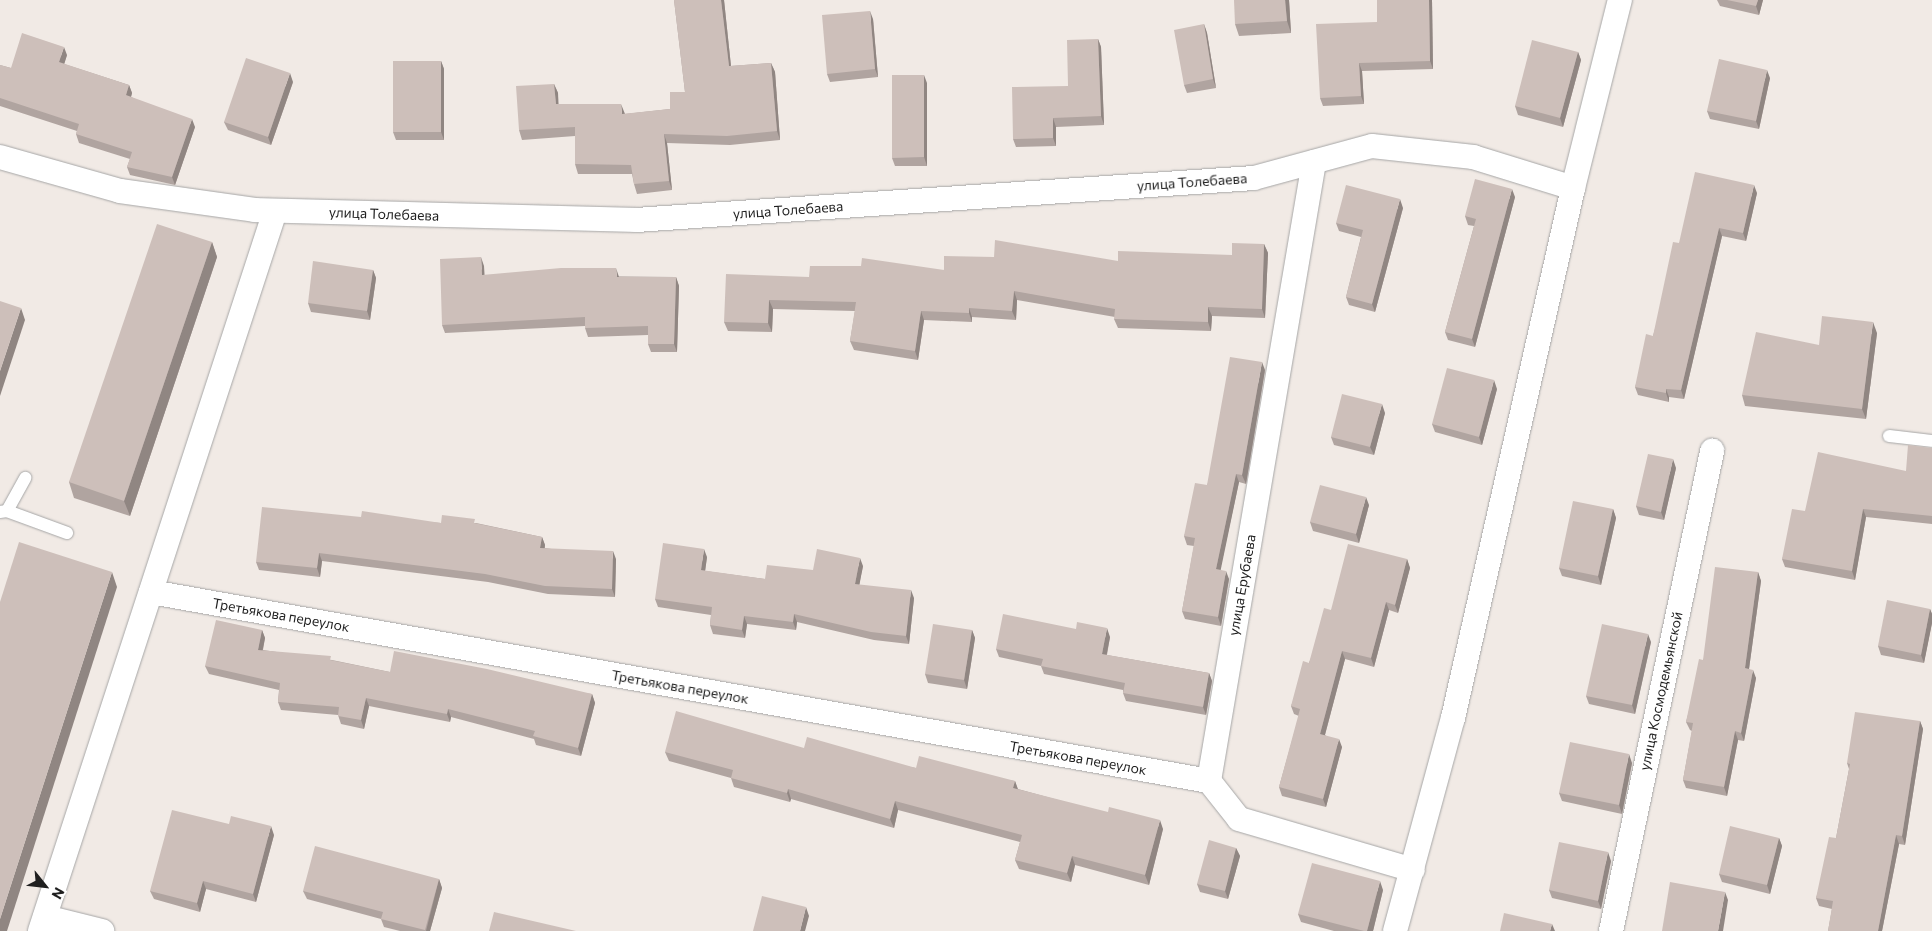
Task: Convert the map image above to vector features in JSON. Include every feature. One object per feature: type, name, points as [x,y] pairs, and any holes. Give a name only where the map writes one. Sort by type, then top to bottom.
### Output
[{"type":"street","points":[[1395,931],[1453,718],[1573,188],[1620,0]]},
{"type":"street","name":"улица Толебаева","points":[[0,157],[120,191],[275,211],[636,220],[1254,178],[1372,146],[1473,157],[1573,188]]},
{"type":"street","name":"улица Ерубаева","points":[[1209,781],[1314,162]]},
{"type":"street","points":[[102,931],[43,924],[275,211]]},
{"type":"street","name":"улица Космодемьянской","points":[[1611,931],[1712,450]]},
{"type":"street","name":"Третьякова переулок","points":[[151,592],[1209,781]]},
{"type":"street","points":[[1209,781],[1239,819],[1413,870]]},
{"type":"lane","points":[[1889,436],[1932,441]]},
{"type":"lane","points":[[25,478],[3,511],[68,533]]},
{"type":"building","points":[[674,0],[721,0],[729,66],[771,63],[777,131],[727,136],[664,134],[669,181],[634,184],[631,165],[575,164],[575,127],[519,130],[516,86],[554,84],[556,104],[621,104],[622,114],[670,109],[670,92],[685,92]]},
{"type":"building","points":[[1234,0],[1285,0],[1287,21],[1235,24]]},
{"type":"building","points":[[1377,0],[1429,0],[1430,61],[1359,63],[1361,96],[1320,98],[1316,24],[1377,22]]},
{"type":"building","points":[[1727,0],[1758,0],[1756,6]]},
{"type":"building","points":[[870,11],[875,69],[827,74],[822,15]]},
{"type":"building","points":[[1204,24],[1213,79],[1184,85],[1174,30]]},
{"type":"building","points":[[22,33],[64,47],[59,62],[129,85],[126,95],[192,119],[172,177],[127,167],[132,152],[76,134],[79,124],[0,98],[0,65],[11,68]]},
{"type":"building","points":[[1098,39],[1101,116],[1053,118],[1053,138],[1013,139],[1012,87],[1068,86],[1067,40]]},
{"type":"building","points":[[1532,40],[1578,52],[1560,118],[1515,106]]},
{"type":"building","points":[[246,58],[290,73],[268,137],[224,122]]},
{"type":"building","points":[[1719,59],[1767,70],[1756,121],[1707,111]]},
{"type":"building","points":[[393,61],[441,61],[441,132],[393,132]]},
{"type":"building","points":[[892,75],[924,75],[924,157],[892,158]]},
{"type":"building","points":[[1695,172],[1754,185],[1743,233],[1719,228],[1681,390],[1666,389],[1666,393],[1635,387],[1646,334],[1653,336],[1673,242],[1679,243]]},
{"type":"building","points":[[1475,179],[1512,189],[1472,339],[1445,332],[1476,219],[1465,216]]},
{"type":"building","points":[[1346,185],[1400,199],[1372,304],[1346,297],[1363,230],[1336,223]]},
{"type":"building","points":[[157,224],[212,242],[124,501],[69,482]]},
{"type":"building","points":[[995,240],[1118,261],[1118,251],[1232,255],[1232,243],[1264,244],[1262,309],[1208,307],[1208,322],[1114,319],[1115,309],[1014,291],[1012,311],[969,308],[969,313],[921,311],[915,351],[850,341],[856,302],[769,300],[768,323],[724,322],[726,274],[809,277],[810,266],[861,266],[862,258],[944,270],[944,256],[994,257]]},
{"type":"building","points":[[481,257],[482,275],[561,268],[616,268],[617,277],[676,277],[674,344],[648,344],[648,326],[585,328],[585,317],[442,325],[440,259]]},
{"type":"building","points":[[313,261],[373,270],[367,311],[308,303]]},
{"type":"building","points":[[0,301],[21,308],[0,371]]},
{"type":"building","points":[[1822,316],[1873,322],[1862,409],[1742,395],[1756,332],[1819,345]]},
{"type":"building","points":[[1230,357],[1262,362],[1242,475],[1236,474],[1216,569],[1226,571],[1218,617],[1182,611],[1195,538],[1184,536],[1195,483],[1207,485]]},
{"type":"building","points":[[1447,368],[1494,380],[1479,437],[1432,424]]},
{"type":"building","points":[[1342,394],[1382,404],[1370,447],[1331,437]]},
{"type":"building","points":[[1908,445],[1932,448],[1932,516],[1863,509],[1852,571],[1782,559],[1792,509],[1805,511],[1818,452],[1906,471]]},
{"type":"building","points":[[1648,454],[1673,459],[1661,512],[1636,506]]},
{"type":"building","points":[[1320,485],[1366,497],[1356,534],[1310,522]]},
{"type":"building","points":[[1573,501],[1613,509],[1598,576],[1559,568]]},
{"type":"building","points":[[262,507],[361,517],[362,511],[441,523],[442,515],[475,519],[474,523],[542,537],[540,548],[613,551],[612,589],[545,586],[485,574],[319,553],[317,568],[256,562]]},
{"type":"building","points":[[19,542],[112,572],[0,919],[0,602]]},
{"type":"building","points":[[663,543],[704,549],[701,570],[765,579],[767,565],[813,570],[817,549],[860,558],[855,584],[911,590],[906,636],[871,632],[794,614],[793,622],[744,616],[742,630],[710,625],[712,607],[655,599]]},
{"type":"building","points":[[1348,544],[1407,559],[1395,605],[1386,602],[1371,658],[1342,651],[1320,734],[1339,739],[1323,799],[1279,787],[1300,709],[1291,706],[1303,661],[1309,663],[1324,608],[1331,610]]},
{"type":"building","points":[[1715,567],[1758,572],[1745,668],[1753,670],[1741,733],[1735,731],[1724,787],[1683,780],[1693,723],[1686,722],[1699,659],[1703,660]]},
{"type":"building","points":[[1887,600],[1930,609],[1921,655],[1878,646]]},
{"type":"building","points":[[1003,614],[1076,629],[1077,622],[1107,628],[1102,654],[1209,673],[1203,707],[1123,693],[1125,683],[1041,666],[1043,659],[996,649]]},
{"type":"building","points":[[216,620],[262,630],[258,650],[331,656],[330,660],[390,672],[394,651],[487,669],[592,694],[578,748],[533,736],[535,731],[448,709],[447,714],[366,698],[361,720],[338,716],[339,707],[278,702],[280,683],[205,666]]},
{"type":"building","points":[[933,624],[972,630],[964,680],[925,674]]},
{"type":"building","points":[[1602,624],[1648,634],[1632,705],[1586,696]]},
{"type":"building","points":[[676,711],[804,748],[807,737],[916,768],[919,756],[1015,781],[1013,788],[1108,812],[1109,807],[1160,820],[1145,875],[1072,856],[1067,873],[1015,860],[1022,835],[895,801],[890,819],[788,789],[787,793],[731,778],[733,770],[665,752]]},
{"type":"building","points":[[1855,712],[1920,721],[1902,836],[1896,835],[1878,931],[1828,931],[1833,901],[1816,898],[1829,837],[1836,838],[1850,764],[1847,763]]},
{"type":"building","points":[[1570,742],[1629,754],[1619,805],[1559,793]]},
{"type":"building","points":[[172,810],[229,824],[231,816],[271,826],[253,894],[203,881],[197,903],[150,891]]},
{"type":"building","points":[[1730,826],[1779,838],[1767,885],[1719,874]]},
{"type":"building","points":[[1209,840],[1236,848],[1225,891],[1197,884]]},
{"type":"building","points":[[1559,842],[1608,852],[1598,901],[1549,890]]},
{"type":"building","points":[[315,846],[439,879],[425,930],[381,919],[383,912],[303,891]]},
{"type":"building","points":[[1312,863],[1380,881],[1367,931],[1298,914]]},
{"type":"building","points":[[1670,882],[1725,892],[1718,931],[1662,931]]},
{"type":"building","points":[[762,896],[806,907],[800,931],[753,931]]},
{"type":"building","points":[[494,912],[576,931],[489,931]]},
{"type":"building","points":[[1504,913],[1552,924],[1550,931],[1500,931]]}]
